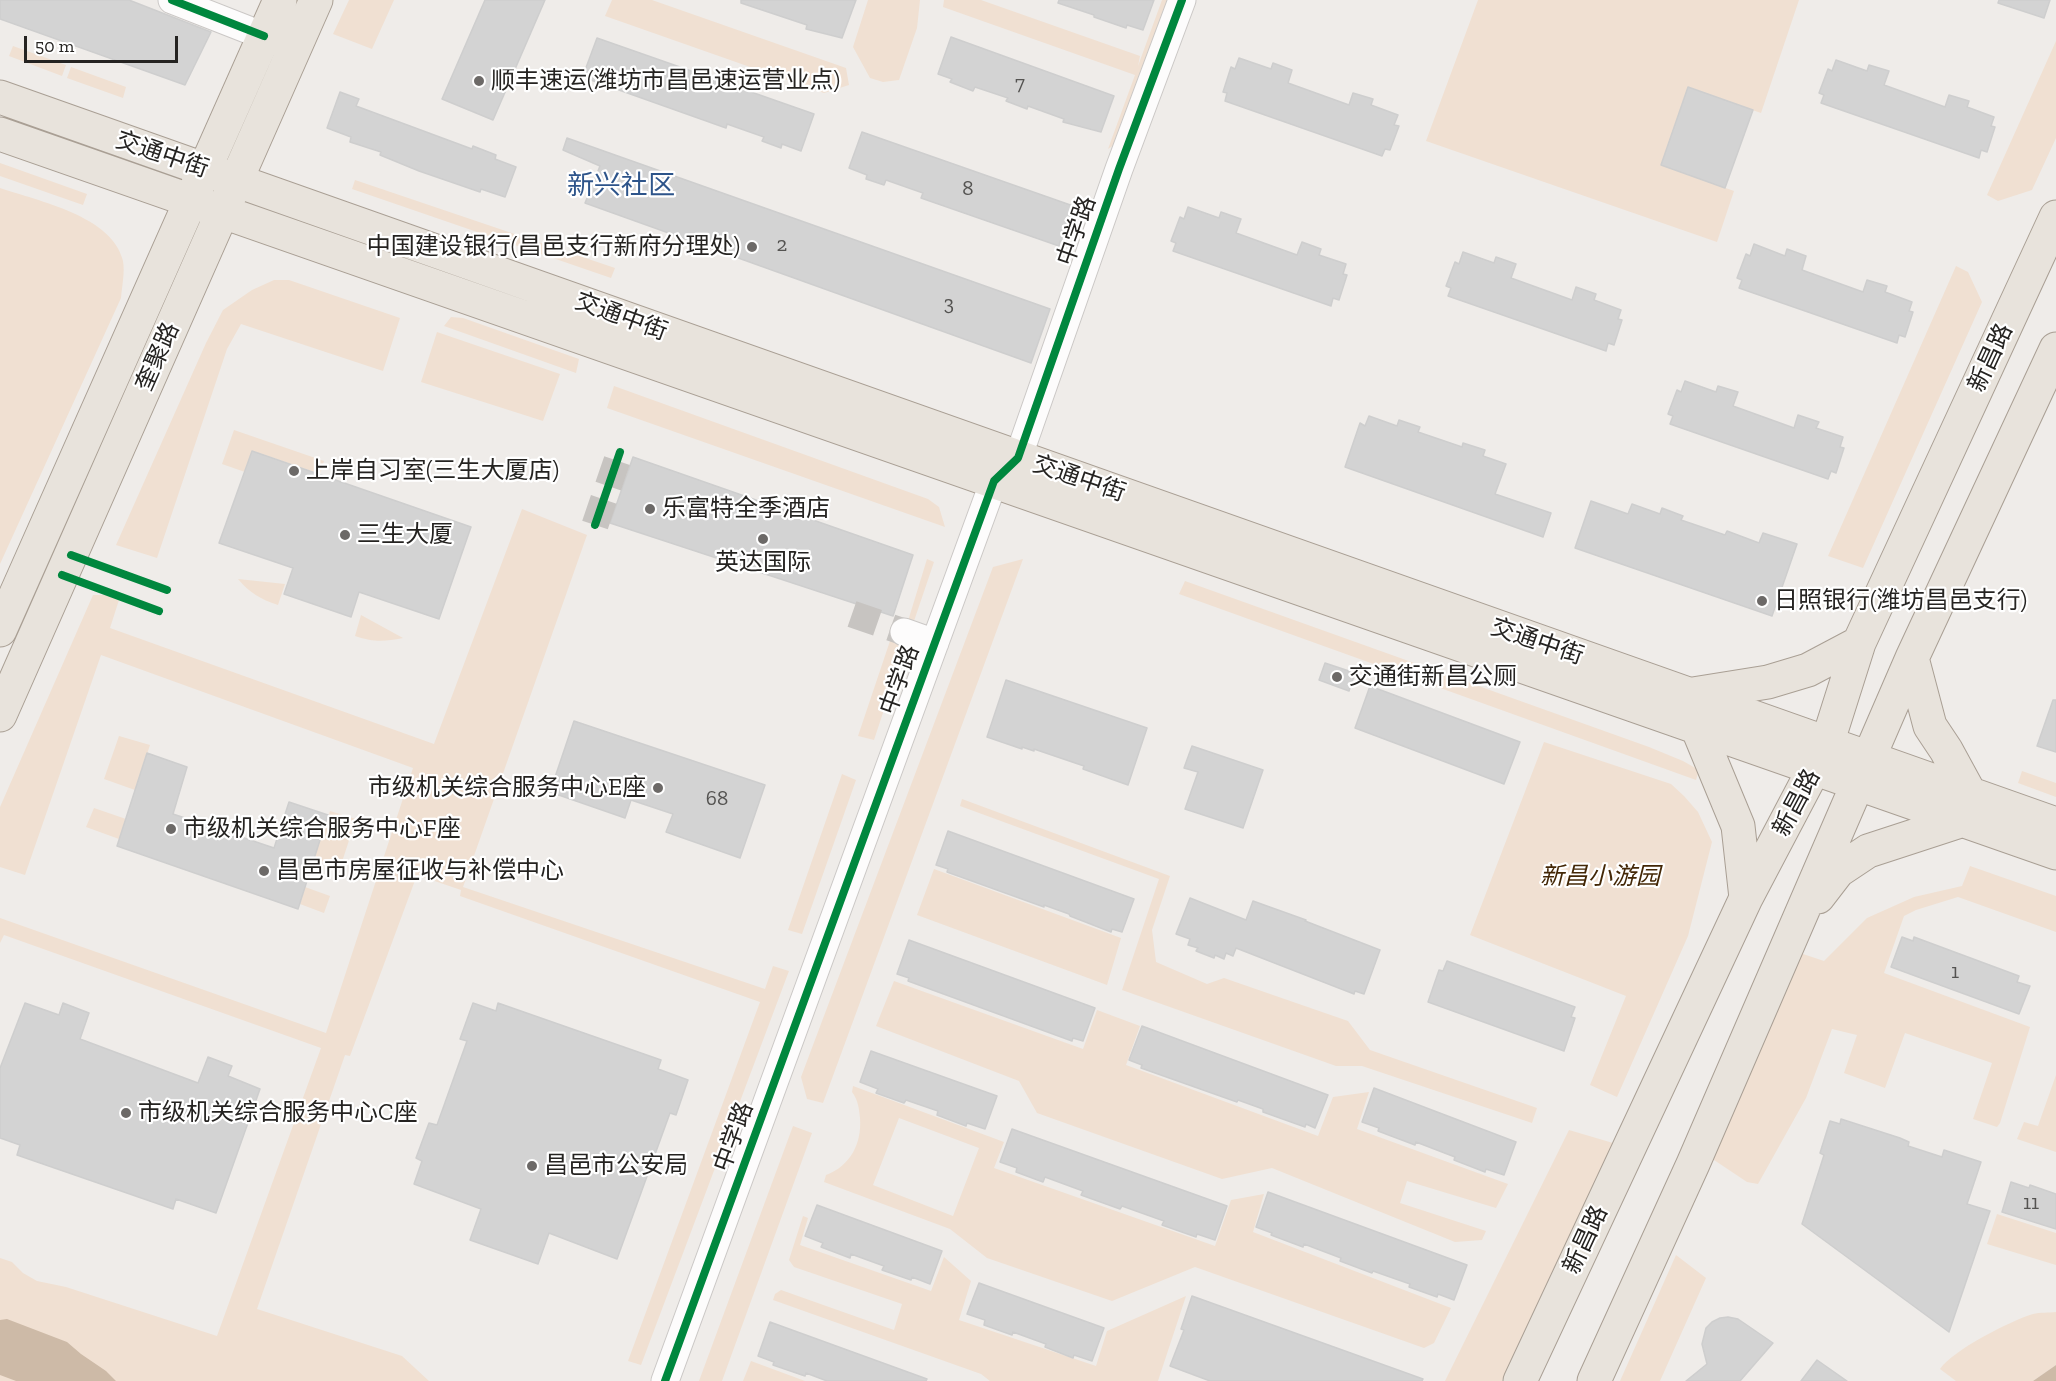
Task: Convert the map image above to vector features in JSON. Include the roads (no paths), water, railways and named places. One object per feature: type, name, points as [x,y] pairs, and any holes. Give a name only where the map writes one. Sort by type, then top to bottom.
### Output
[{"type":"main road","name":"奎聚路","points":[[0,630],[280,0]]},
{"type":"main road","name":"奎聚路","points":[[0,715],[316,0]]},
{"type":"main road","name":"交通中街","points":[[0,97],[1687,695],[1821,756],[1967,807],[2056,824]]},
{"type":"main road","name":"交通中街","points":[[0,134],[1698,727],[1821,756]]},
{"type":"main road","name":"新昌路","points":[[1520,1381],[1746,898],[1821,756],[1858,643],[2056,218]]},
{"type":"main road","name":"新昌路","points":[[1594,1381],[1694,1164],[1912,658],[2056,349]]},
{"type":"main road","points":[[1687,695],[1768,682],[1808,670],[1858,643]]},
{"type":"main road","points":[[1797,925],[1838,871],[1868,851],[1967,807],[1946,750],[1930,726],[1912,658]]},
{"type":"main road","points":[[1698,727],[1738,826],[1746,898]]},
{"type":"main road","name":"交通中街","points":[[1967,807],[2056,854]]},
{"type":"street","points":[[172,0],[264,36]]},
{"type":"street","name":"中学路","points":[[666,1381],[994,481],[1018,458],[1119,169],[1182,0]]},
{"type":"street","points":[[904,633],[935,643]]},
{"type":"tunnel","points":[[595,525],[620,452]]},
{"type":"tunnel","points":[[852,614],[904,632]]},
{"type":"place","name":"顺丰速运(潍坊市昌邑速运营业点)","points":[[479,81]]},
{"type":"place","name":"中国建设银行(昌邑支行新府分理处)","points":[[752,247]]},
{"type":"place","name":"上岸自习室(三生大厦店)","points":[[294,471]]},
{"type":"place","name":"乐富特全季酒店","points":[[650,509]]},
{"type":"place","name":"三生大厦","points":[[345,535]]},
{"type":"place","name":"英达国际","points":[[763,539]]},
{"type":"place","name":"日照银行(潍坊昌邑支行)","points":[[1762,601]]},
{"type":"place","name":"交通街新昌公厕","points":[[1337,677]]},
{"type":"place","name":"市级机关综合服务中心E座","points":[[658,788]]},
{"type":"place","name":"市级机关综合服务中心F座","points":[[171,829]]},
{"type":"place","name":"昌邑市房屋征收与补偿中心","points":[[264,871]]},
{"type":"place","name":"市级机关综合服务中心C座","points":[[126,1113]]},
{"type":"place","name":"昌邑市公安局","points":[[532,1166]]},
{"type":"district","name":"新兴社区","points":[[621,186]]},
{"type":"park label","name":"新昌小游园","points":[[1600,877]]}]
